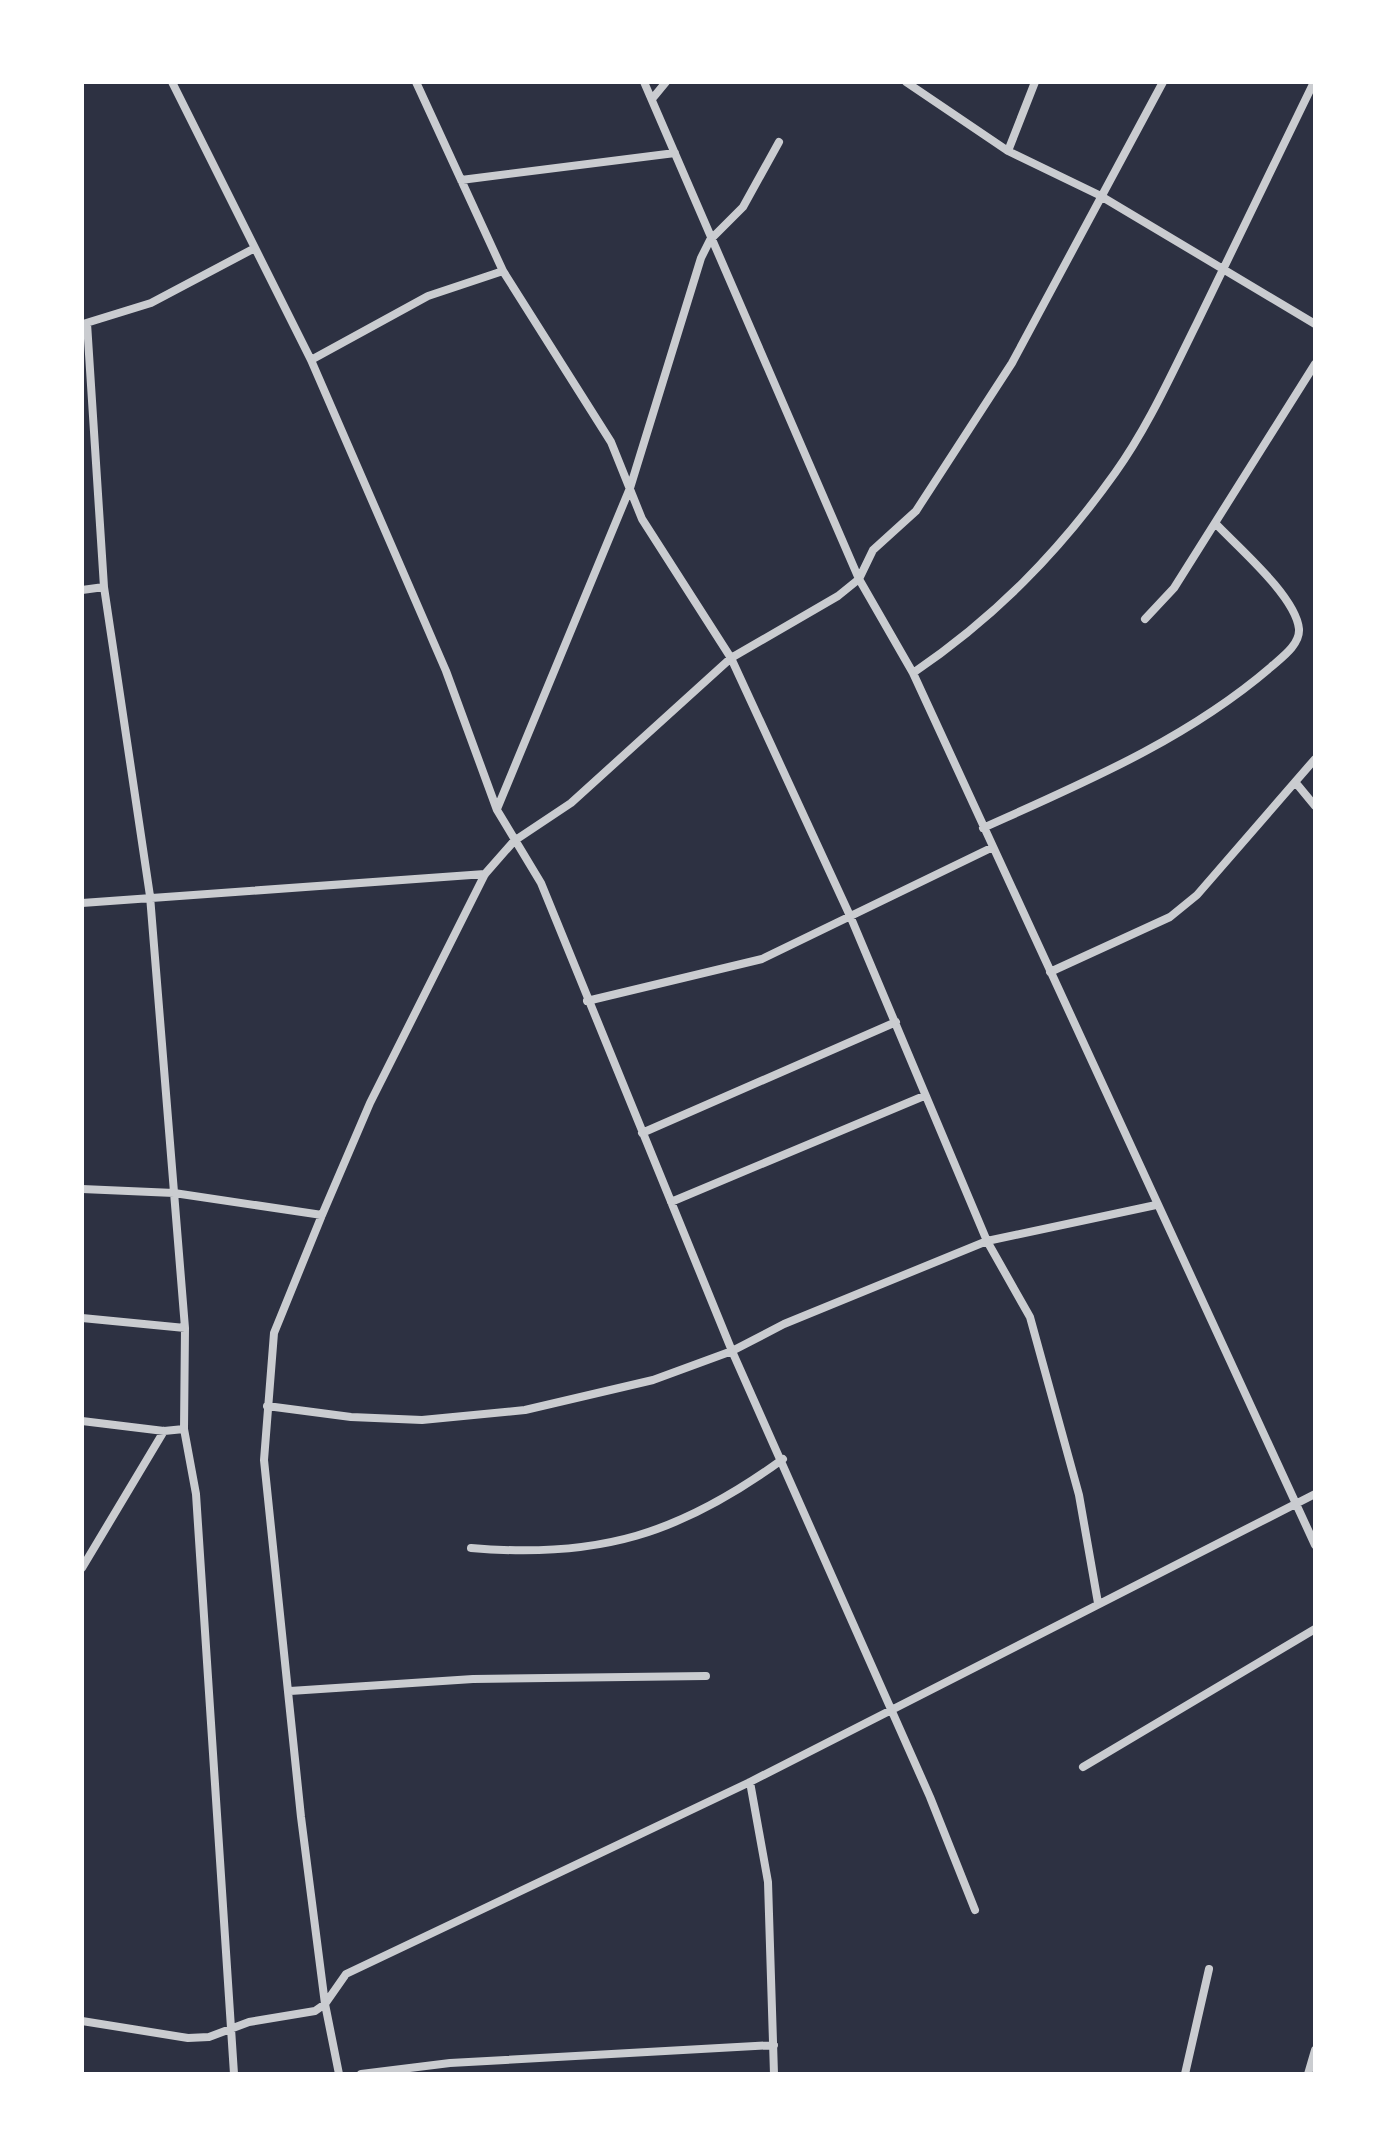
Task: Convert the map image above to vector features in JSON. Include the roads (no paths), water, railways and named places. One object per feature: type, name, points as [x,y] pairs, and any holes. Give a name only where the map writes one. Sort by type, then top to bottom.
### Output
[{"type":"street","points":[[172,82],[311,360],[446,671],[497,810],[541,883],[732,1351],[783,1459],[975,1910]]},
{"type":"street","points":[[416,82],[503,271],[611,442],[642,519],[731,658],[851,918],[987,1241],[1030,1317],[1079,1495],[1098,1603]]},
{"type":"street","points":[[644,82],[859,579],[913,673],[991,848],[1315,1545]]},
{"type":"street","points":[[652,99],[666,82]]},
{"type":"street","points":[[906,82],[1008,151],[1099,195],[1315,324]]},
{"type":"street","points":[[1008,151],[1035,82]]},
{"type":"street","points":[[339,2074],[325,2004],[301,1817],[264,1460],[274,1333],[322,1215],[370,1103],[485,874],[514,841],[571,803],[731,658],[838,596],[859,579],[873,550],[916,511],[1012,363],[1099,195],[1163,82]]},
{"type":"street","points":[[913,673],[970,634],[1008,599],[1051,554],[1117,470],[1163,391],[1314,82]]},
{"type":"street","points":[[497,810],[630,488],[701,258],[710,240],[743,207],[779,142]]},
{"type":"street","points":[[461,180],[675,153]]},
{"type":"street","points":[[234,2074],[196,1494],[184,1429],[185,1328],[150,896],[104,587],[84,324],[151,303],[253,249]]},
{"type":"street","points":[[311,360],[428,296],[503,271]]},
{"type":"street","points":[[1145,619],[1174,588],[1315,364]]},
{"type":"street","points":[[983,828],[1110,770],[1186,729],[1233,700],[1288,652],[1298,639],[1299,628],[1287,601],[1216,524]]},
{"type":"street","points":[[82,590],[104,587]]},
{"type":"street","points":[[1050,972],[1170,917],[1197,895],[1315,759]]},
{"type":"street","points":[[1296,783],[1315,806]]},
{"type":"street","points":[[587,1001],[762,959],[991,848]]},
{"type":"street","points":[[82,903],[485,874]]},
{"type":"street","points":[[642,1133],[896,1022]]},
{"type":"street","points":[[671,1202],[924,1096]]},
{"type":"street","points":[[82,1189],[174,1193],[322,1215]]},
{"type":"street","points":[[267,1406],[351,1417],[422,1420],[525,1410],[653,1380],[732,1351],[784,1324],[987,1241],[1156,1205]]},
{"type":"street","points":[[82,1318],[185,1328]]},
{"type":"street","points":[[82,1421],[164,1431],[184,1429]]},
{"type":"street","points":[[82,1568],[164,1431]]},
{"type":"street","points":[[471,1548],[513,1552],[575,1550],[640,1537],[703,1512],[783,1459]]},
{"type":"street","points":[[82,2021],[188,2038],[231,2031],[249,2022],[307,2013],[325,2004],[346,1974],[750,1782],[1315,1494]]},
{"type":"street","points":[[1083,1767],[1315,1629]]},
{"type":"street","points":[[290,1691],[473,1679],[706,1676]]},
{"type":"street","points":[[750,1782],[768,1882],[774,2074]]},
{"type":"street","points":[[1185,2074],[1209,1969]]},
{"type":"street","points":[[361,2074],[450,2063],[774,2045]]},
{"type":"street","points":[[1308,2074],[1315,2050]]}]
